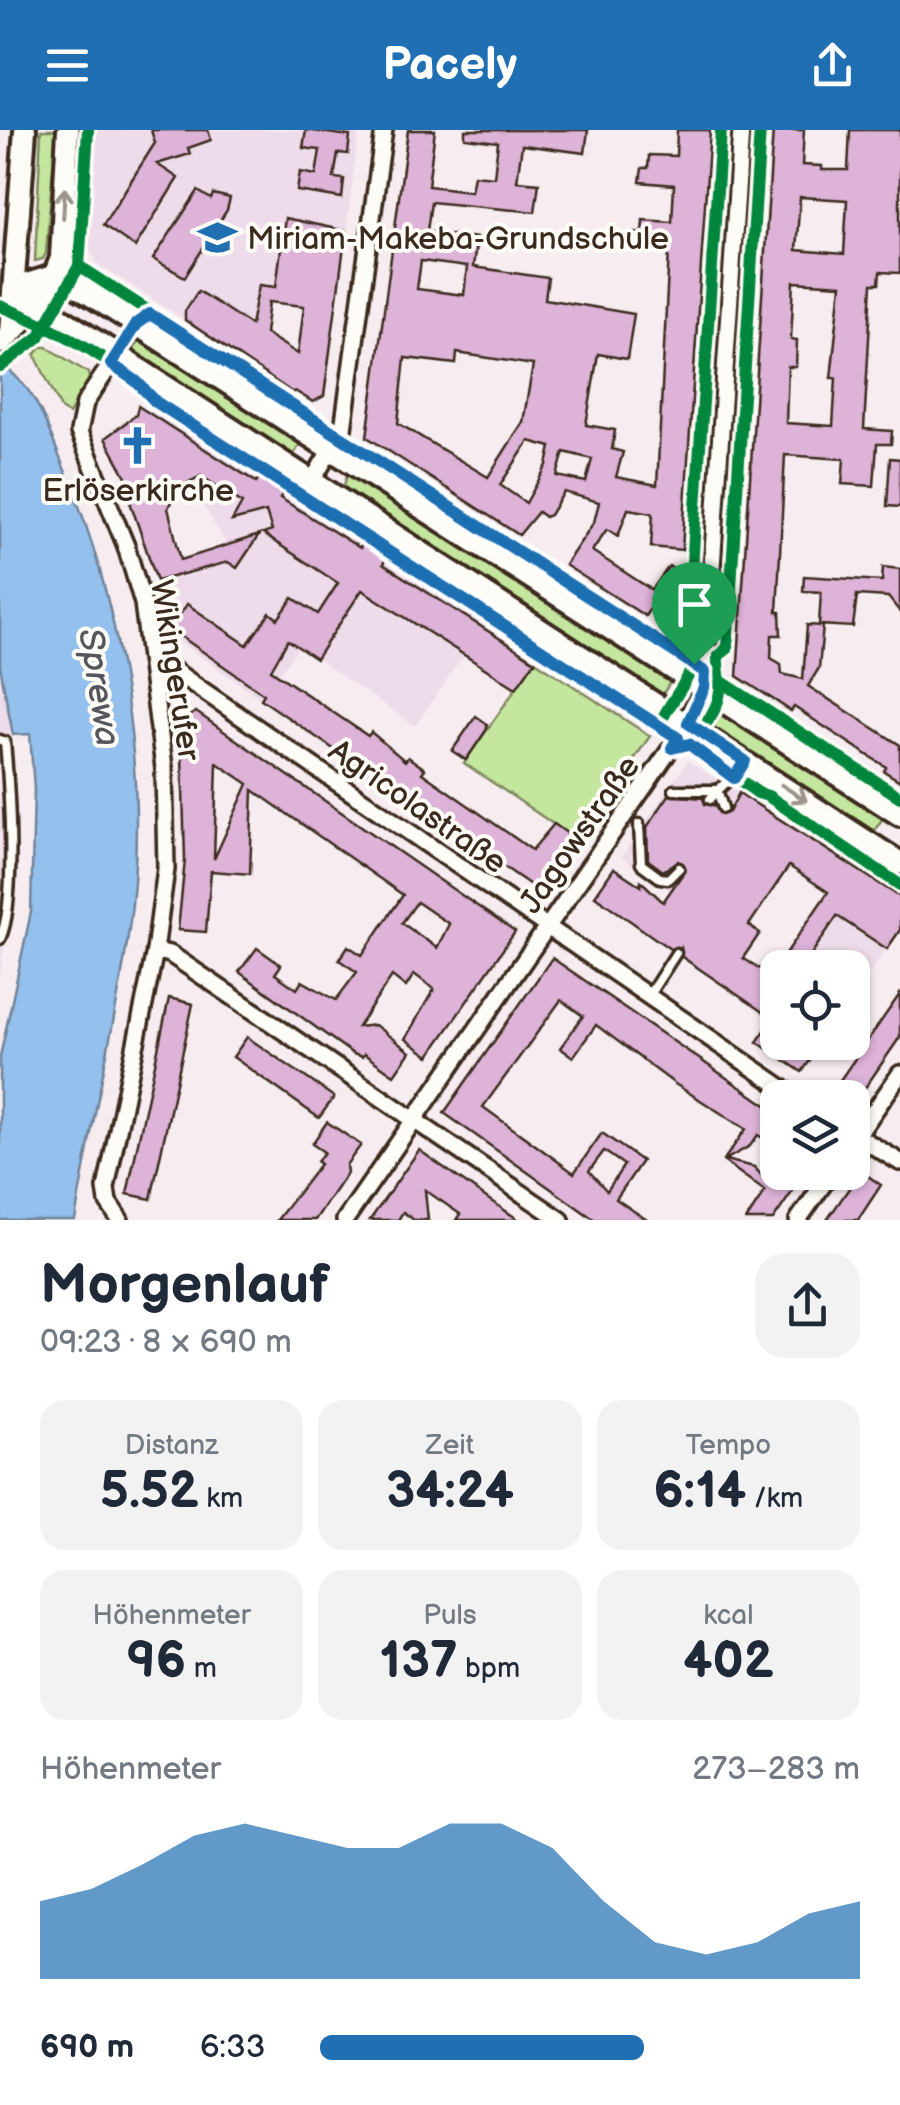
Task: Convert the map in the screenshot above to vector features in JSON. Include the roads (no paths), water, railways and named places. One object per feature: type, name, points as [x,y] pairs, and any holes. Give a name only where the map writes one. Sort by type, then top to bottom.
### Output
[{"type":"main road","points":[[5,338],[14,288],[24,130]]},
{"type":"main road","points":[[5,338],[56,275],[68,130]]},
{"type":"main road","points":[[14,288],[56,275],[900,815]]},
{"type":"main road","points":[[14,288],[900,862]]},
{"type":"main road","points":[[116,356],[136,324]]},
{"type":"street","points":[[312,481],[343,429],[384,130]]},
{"type":"street","name":"Jagowstraße","points":[[345,1220],[548,927],[637,822],[704,688],[741,130]]},
{"type":"street","name":"Wikingerufer","points":[[116,356],[85,403],[79,432],[126,546],[143,603],[154,668],[166,806],[166,868],[155,951],[106,1188],[108,1202],[120,1220]]},
{"type":"street","name":"Agricolastraße","points":[[154,668],[170,668],[772,1080]]},
{"type":"street","points":[[155,951],[170,954],[560,1220]]},
{"type":"street","points":[[870,1115],[900,1074]]},
{"type":"street","points":[[870,1146],[900,1162]]},
{"type":"street","points":[[798,1220],[819,1190]]},
{"type":"lane","points":[[0,740],[5,742],[10,848],[0,939]]},
{"type":"lane","points":[[710,799],[732,781],[745,761]]},
{"type":"lane","points":[[674,790],[717,790]]},
{"type":"lane","points":[[717,790],[723,808]]},
{"type":"lane","points":[[637,822],[641,864],[668,879],[680,868]]},
{"type":"lane","points":[[649,995],[676,953]]},
{"type":"water","name":"Sprewa","points":[[0,358],[40,410],[82,514],[115,634],[133,759],[136,822],[127,943],[75,1220],[0,1220],[0,1057],[31,912],[34,789],[30,734],[13,735],[0,666]]},
{"type":"place","name":"Miriam-Makeba-Grundschule","points":[[217,238]]},
{"type":"place","name":"Erlöserkirche","points":[[138,445]]}]
